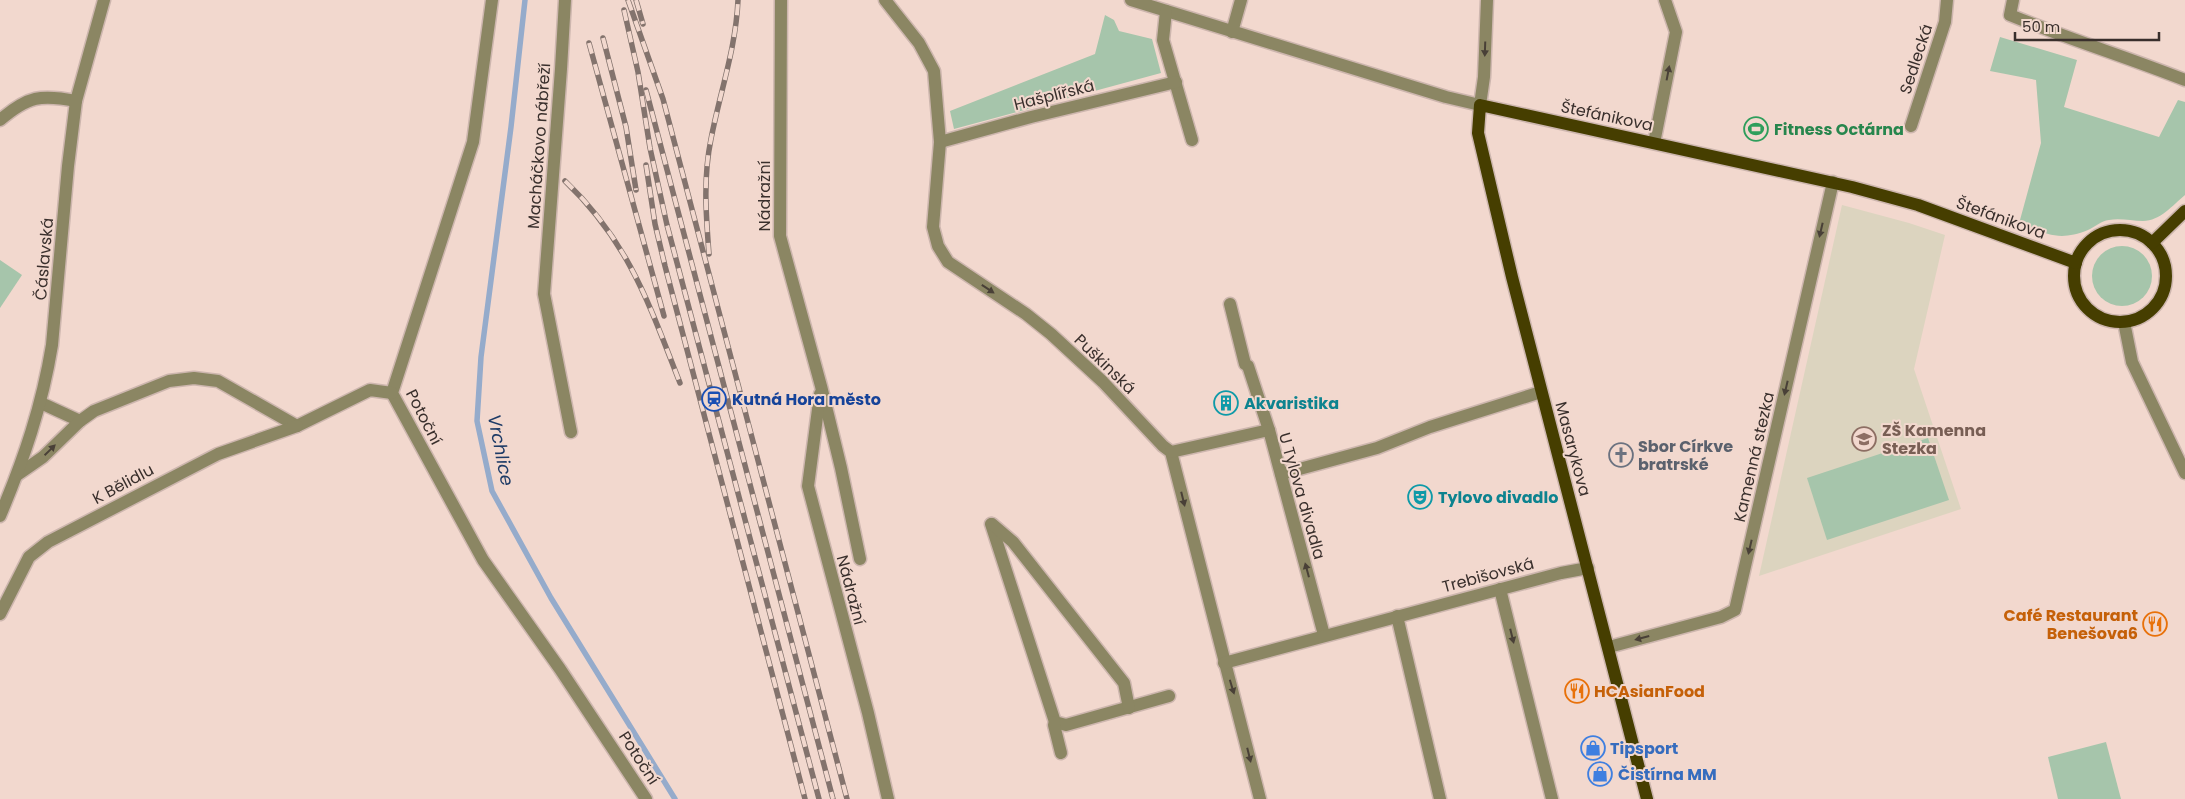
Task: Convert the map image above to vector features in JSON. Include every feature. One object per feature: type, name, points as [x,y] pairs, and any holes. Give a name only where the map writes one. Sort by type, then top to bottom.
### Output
[{"type":"main road","name":"Štefánikova","points":[[1480,105],[1832,182],[1918,205],[2076,263]]},
{"type":"main road","name":"Masarykova","points":[[1480,105],[1478,134],[1541,392],[1647,799]]},
{"type":"main road","points":[[2152,243],[2185,211]]},
{"type":"main road","points":[[2122,230],[2134,232],[2152,243],[2161,255],[2166,267],[2166,287],[2157,304],[2148,313],[2137,319],[2124,322],[2111,321],[2099,317],[2089,310],[2081,300],[2074,276],[2080,254],[2089,243],[2110,232],[2122,230]]},
{"type":"street","name":"Čáslavská","points":[[0,516],[17,475],[41,403],[52,345],[68,166],[76,101],[104,0]]},
{"type":"street","name":"Potoční","points":[[492,0],[473,142],[392,394],[483,560],[560,668],[646,799]]},
{"type":"street","name":"Macháčkovo nábřeží","points":[[565,0],[562,69],[544,294],[571,432]]},
{"type":"street","name":"Nádražní","points":[[781,0],[780,236],[821,386],[860,559]]},
{"type":"street","name":"Puškinská","points":[[884,0],[919,43],[934,71],[940,142],[933,227],[938,246],[948,262],[1026,314],[1103,382],[1163,446],[1171,452]]},
{"type":"street","name":"Štefánikova","points":[[1131,0],[1446,98],[1480,105]]},
{"type":"street","points":[[1232,32],[1242,0]]},
{"type":"street","points":[[1480,105],[1484,77],[1487,0]]},
{"type":"street","points":[[1654,143],[1676,32],[1665,0]]},
{"type":"street","name":"Sedlecká","points":[[1911,126],[1945,22],[1947,0]]},
{"type":"street","points":[[2014,0],[2010,15],[2185,80]]},
{"type":"street","points":[[1166,11],[1163,40],[1192,140]]},
{"type":"street","name":"Hašplířská","points":[[940,142],[1031,117],[1176,82]]},
{"type":"street","points":[[0,120],[10,112],[37,98],[46,96],[76,101]]},
{"type":"street","name":"Kamenná stezka","points":[[1609,648],[1721,617],[1735,610],[1832,182]]},
{"type":"street","points":[[1230,304],[1245,364],[1248,366],[1269,430]]},
{"type":"street","points":[[2124,322],[2132,362],[2185,473]]},
{"type":"street","points":[[17,475],[43,457],[80,421],[94,411],[169,381],[194,378],[218,381],[297,426]]},
{"type":"street","name":"Nádražní","points":[[821,386],[808,486],[888,799]]},
{"type":"street","name":"K Bělidlu","points":[[0,614],[29,557],[48,542],[218,454],[297,426],[370,390],[392,394]]},
{"type":"street","points":[[1281,474],[1377,448],[1430,427],[1541,392]]},
{"type":"street","points":[[41,403],[80,421]]},
{"type":"street","name":"U Tylova divadla","points":[[1171,452],[1269,430],[1324,635]]},
{"type":"street","points":[[1171,452],[1260,799]]},
{"type":"street","points":[[1060,753],[1055,722],[992,524],[1013,542],[1124,683],[1129,708]]},
{"type":"street","name":"Trebišovská","points":[[1224,663],[1500,589],[1588,568]]},
{"type":"street","points":[[1500,589],[1552,799]]},
{"type":"street","points":[[1397,616],[1440,799]]},
{"type":"street","points":[[1055,722],[1066,726],[1169,696]]},
{"type":"shaded area","name":"ZŠ Kamenna Stezka","points":[[1842,205],[1945,235],[1914,369],[1961,509],[1759,576]]},
{"type":"green space","points":[[1105,15],[1114,20],[1119,31],[1152,39],[1161,73],[954,129],[950,111],[1095,54]]},
{"type":"green space","points":[[2000,37],[2077,60],[2064,107],[2159,137],[2178,100],[2185,102],[2185,195],[2166,212],[2155,218],[2143,221],[2109,220],[2088,230],[2070,235],[2047,234],[2022,225],[2020,220],[2041,143],[2036,80],[1990,71]]},
{"type":"green space","points":[[2122,246],[2138,251],[2143,255],[2147,260],[2152,276],[2147,292],[2143,297],[2138,301],[2122,306],[2106,301],[2101,297],[2097,292],[2092,276],[2097,260],[2101,255],[2106,251]]},
{"type":"green space","points":[[0,260],[22,275],[0,308]]},
{"type":"green space","points":[[1928,438],[1949,500],[1827,540],[1807,478]]},
{"type":"green space","points":[[2106,742],[2121,799],[2058,799],[2048,757]]},
{"type":"waterway","name":"Vrchlice","points":[[525,0],[511,127],[481,357],[477,421],[492,491],[551,598],[675,799]]},
{"type":"railway","points":[[628,0],[663,99],[847,799]]},
{"type":"railway","points":[[636,0],[643,24]]},
{"type":"railway","points":[[709,254],[706,197],[708,154],[731,53],[738,0]]},
{"type":"railway","points":[[624,10],[638,72],[650,148],[667,225],[819,799]]},
{"type":"railway","points":[[603,38],[626,127],[636,190]]},
{"type":"railway","points":[[589,43],[664,316]]},
{"type":"railway","points":[[646,90],[833,799]]},
{"type":"railway","points":[[646,165],[655,224],[665,266],[805,799]]},
{"type":"railway","points":[[565,181],[606,227],[635,275],[680,383]]},
{"type":"place","name":"Fitness Octárna","points":[[1756,129]]},
{"type":"place","name":"Kutná Hora město","points":[[714,399]]},
{"type":"place","name":"Akvaristika","points":[[1226,403]]},
{"type":"place","name":"ZŠ Kamenna Stezka","points":[[1864,439]]},
{"type":"place","name":"Sbor Církve bratrské","points":[[1621,455]]},
{"type":"place","name":"Tylovo divadlo","points":[[1420,497]]},
{"type":"place","name":"Café Restaurant Benešova6","points":[[2155,624]]},
{"type":"place","name":"HCAsianFood","points":[[1577,691]]},
{"type":"place","name":"Tipsport","points":[[1593,748]]},
{"type":"place","name":"Čistírna MM","points":[[1600,774]]}]
